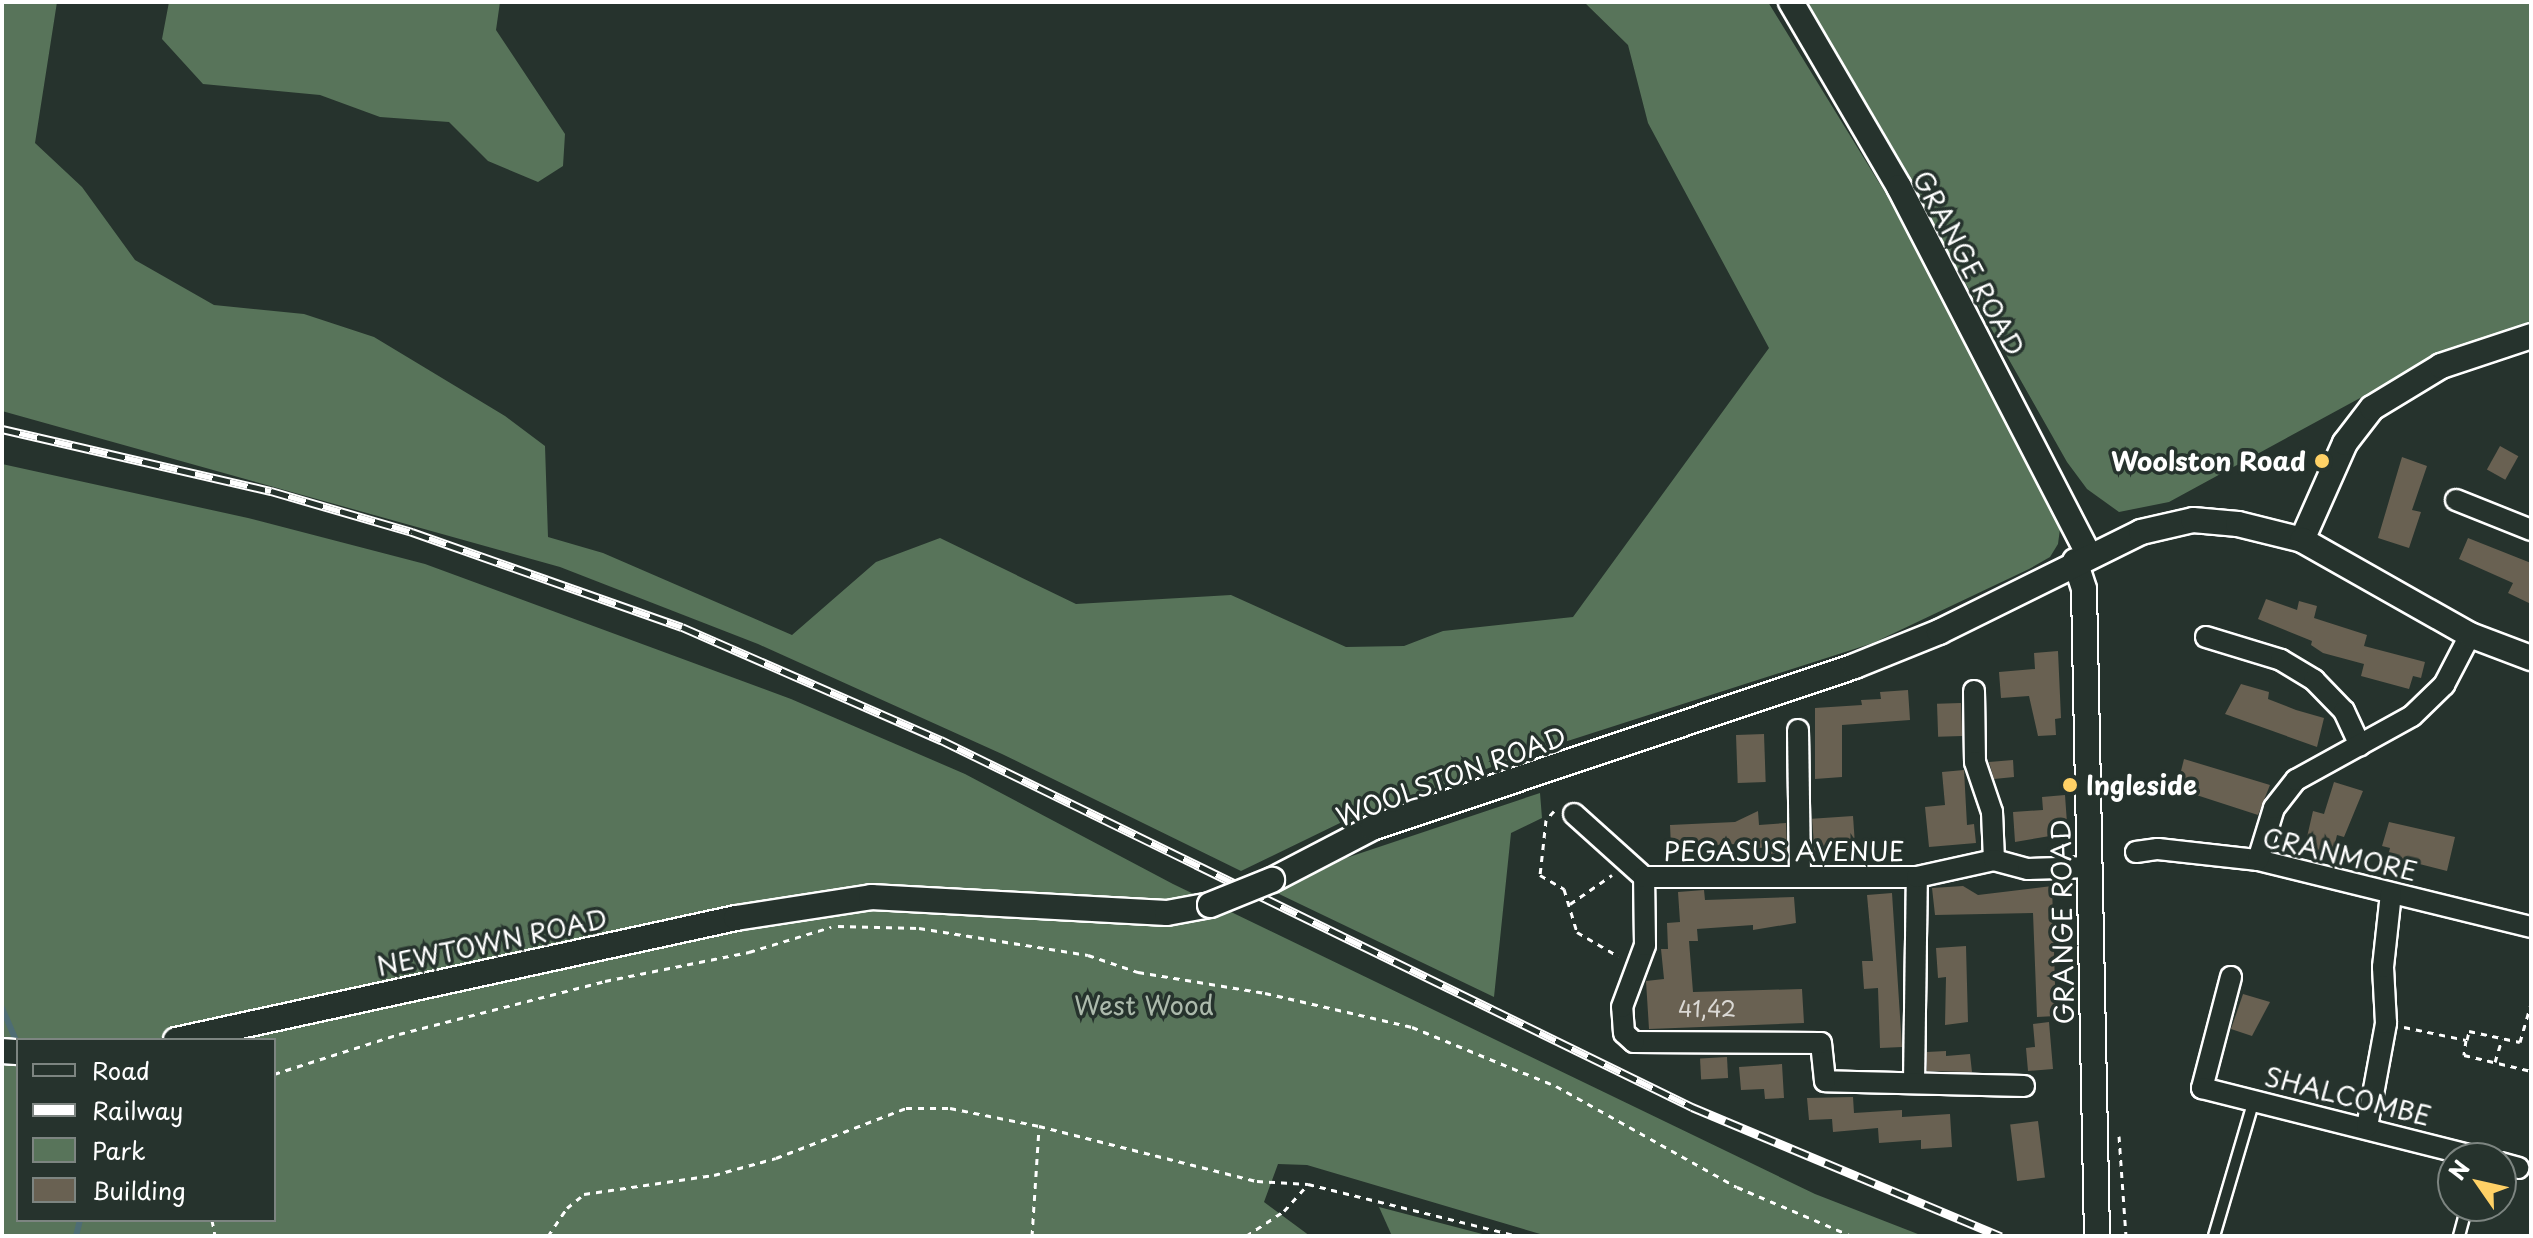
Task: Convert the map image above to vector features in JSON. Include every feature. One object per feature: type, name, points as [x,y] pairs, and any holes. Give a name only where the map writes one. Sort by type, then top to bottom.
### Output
[{"type":"street","name":"GRANGE ROAD","points":[[1791,2],[1899,187],[2082,558],[2097,1236]]},
{"type":"street","points":[[2302,540],[2345,443],[2372,408],[2441,366],[2531,336]]},
{"type":"street","points":[[2456,500],[2531,530]]},
{"type":"street","points":[[2082,558],[2141,532],[2193,520],[2238,524],[2302,540],[2470,635],[2531,658]]},
{"type":"street","name":"WOOLSTON ROAD","points":[[821,905],[871,897],[1167,913],[1210,905],[1272,880],[1372,828],[1855,666],[1939,632],[2082,558]]},
{"type":"street","points":[[2258,860],[2274,808],[2296,780],[2412,716],[2444,685],[2470,635]]},
{"type":"street","points":[[2206,637],[2281,660],[2314,680],[2344,711],[2360,745]]},
{"type":"street","points":[[1974,691],[1975,762],[1992,812],[1994,860]]},
{"type":"street","points":[[1798,730],[1800,874]]},
{"type":"street","points":[[1574,814],[1644,877]]},
{"type":"street","name":"CRANMORE","points":[[2136,852],[2158,849],[2258,860],[2531,927]]},
{"type":"street","name":"PEGASUS AVENUE","points":[[2024,1086],[1927,1087],[1914,1082],[1825,1081],[1821,1043],[1634,1042],[1624,1033],[1622,1007],[1641,961],[1644,877],[1800,874],[1917,877],[1994,860],[2028,869],[2089,867]]},
{"type":"street","points":[[1914,1082],[1917,877]]},
{"type":"street","points":[[2367,1127],[2386,1023],[2383,967],[2391,893]]},
{"type":"street","name":"NEWTOWN ROAD","points":[[185,1038],[736,918],[821,905]]},
{"type":"street","name":"SHALCOMBE","points":[[2231,977],[2202,1088],[2254,1098],[2437,1146]]},
{"type":"lane","points":[[2214,1236],[2254,1098]]},
{"type":"path","points":[[1574,814],[1553,811],[1546,820],[1540,875],[1564,889],[1577,932],[1622,958],[1641,961]]},
{"type":"path","points":[[1570,904],[1602,886],[1626,861]]},
{"type":"path","points":[[276,1073],[399,1034],[605,981],[749,952],[834,926],[919,928],[1088,955],[1138,972],[1265,993],[1412,1027],[1543,1080],[1737,1187],[1852,1236]]},
{"type":"path","points":[[2531,1004],[2520,1042],[2469,1031],[2464,1055],[2531,1071]]},
{"type":"path","points":[[2386,1023],[2466,1040]]},
{"type":"path","points":[[2495,1063],[2502,1039]]},
{"type":"path","points":[[548,1236],[567,1208],[584,1194],[714,1175],[776,1158],[906,1108],[950,1108],[1039,1126],[1257,1181],[1308,1184],[1518,1236]]},
{"type":"path","points":[[1032,1236],[1039,1126]]},
{"type":"path","points":[[1246,1236],[1284,1211],[1308,1184]]},
{"type":"green space","points":[[2,2],[57,2],[35,143],[82,187],[135,260],[214,305],[304,314],[374,337],[505,416],[545,446],[548,537],[603,553],[792,635],[876,562],[940,538],[1076,604],[1231,595],[1346,647],[1404,646],[1443,631],[1573,617],[1769,348],[1648,123],[1628,45],[1584,2],[1768,2],[1913,238],[2060,529],[2058,544],[2050,557],[2029,569],[1873,643],[1524,755],[1340,823],[1241,871],[1002,754],[758,644],[560,567],[2,411]]},
{"type":"green space","points":[[169,2],[500,2],[496,30],[565,134],[563,166],[538,182],[488,161],[449,122],[380,117],[320,95],[203,84],[162,39]]},
{"type":"green space","points":[[1806,2],[2531,2],[2531,329],[2419,366],[2169,502],[2119,512],[2087,489],[2067,462]]},
{"type":"green space","name":"West Wood","points":[[2,464],[248,518],[425,564],[791,699],[965,774],[1173,884],[1815,1194],[1923,1236],[1547,1236],[1307,1165],[1278,1164],[1264,1202],[1310,1236],[2,1236]]},
{"type":"green space","points":[[1540,793],[1542,818],[1511,833],[1494,997],[1277,893],[1346,858]]},
{"type":"green space","points":[[1379,1207],[1490,1236],[1392,1236]]},
{"type":"building","points":[[2500,446],[2518,456],[2505,480],[2487,470]]},
{"type":"building","points":[[2402,457],[2427,466],[2412,510],[2421,512],[2409,548],[2378,538]]},
{"type":"building","points":[[2468,538],[2531,563],[2531,604],[2508,593],[2513,583],[2459,559]]},
{"type":"building","points":[[2266,599],[2297,610],[2299,601],[2317,606],[2314,618],[2367,635],[2364,646],[2425,662],[2421,678],[2413,676],[2409,689],[2361,676],[2364,664],[2323,653],[2311,645],[2312,641],[2258,619]]},
{"type":"building","points":[[2058,651],[2061,718],[2055,719],[2056,735],[2038,736],[2029,696],[2001,698],[1999,672],[2035,669],[2034,653]]},
{"type":"building","points":[[2241,684],[2269,692],[2268,699],[2324,718],[2317,747],[2225,714]]},
{"type":"building","points":[[1908,690],[1910,720],[1842,725],[1842,777],[1815,779],[1815,708],[1862,705],[1861,700],[1881,699],[1880,692]]},
{"type":"building","points":[[1961,703],[1962,736],[1938,737],[1937,704]]},
{"type":"building","points":[[1764,734],[1766,782],[1738,783],[1736,735]]},
{"type":"building","points":[[2184,759],[2270,785],[2258,815],[2184,791],[2186,785],[2178,783]]},
{"type":"building","points":[[2013,760],[2014,777],[1994,779],[1989,762]]},
{"type":"building","points":[[1964,770],[1967,825],[1974,824],[1976,843],[1929,847],[1925,807],[1945,805],[1942,772]]},
{"type":"building","points":[[2334,782],[2363,791],[2344,837],[2337,835],[2332,856],[2304,850],[2313,811],[2324,814]]},
{"type":"building","points":[[2065,795],[2067,823],[2055,824],[2056,835],[2015,842],[2013,812],[2043,810],[2042,797]]},
{"type":"building","points":[[1758,811],[1759,825],[1786,823],[1787,853],[1771,854],[1770,847],[1737,850],[1737,844],[1671,847],[1670,825],[1735,822]]},
{"type":"building","points":[[1853,816],[1855,848],[1814,851],[1812,819]]},
{"type":"building","points":[[2389,822],[2455,837],[2447,871],[2388,856],[2390,848],[2382,846]]},
{"type":"building","points":[[1963,886],[1978,895],[2052,886],[2056,1016],[2037,1017],[2033,913],[1935,915],[1932,888]]},
{"type":"building","points":[[1704,890],[1705,900],[1794,897],[1796,923],[1753,930],[1753,925],[1697,929],[1698,941],[1689,941],[1693,992],[1802,989],[1804,1023],[1649,1029],[1646,981],[1664,979],[1661,949],[1668,949],[1667,923],[1680,922],[1678,892]]},
{"type":"building","points":[[1892,893],[1902,1047],[1880,1048],[1878,988],[1864,989],[1862,961],[1873,961],[1867,895]]},
{"type":"building","points":[[1966,946],[1968,1022],[1945,1025],[1946,977],[1938,978],[1936,948]]},
{"type":"building","points":[[2243,994],[2270,1002],[2252,1036],[2231,1029]]},
{"type":"building","points":[[2049,1022],[2053,1069],[2028,1071],[2026,1048],[2035,1047],[2033,1024]]},
{"type":"building","points":[[1946,1051],[1946,1056],[1970,1054],[1972,1072],[1927,1071],[1927,1052]]},
{"type":"building","points":[[1727,1057],[1728,1078],[1701,1079],[1700,1058]]},
{"type":"building","points":[[1782,1064],[1784,1098],[1765,1099],[1764,1089],[1741,1090],[1739,1067]]},
{"type":"building","points":[[1853,1097],[1854,1113],[1902,1110],[1902,1117],[1950,1114],[1952,1147],[1921,1149],[1921,1140],[1879,1143],[1878,1128],[1833,1132],[1832,1119],[1809,1120],[1807,1098]]},
{"type":"building","points":[[2038,1121],[2045,1178],[2017,1181],[2010,1124]]},
{"type":"waterway","points":[[2,1008],[16,1040]]},
{"type":"waterway","points":[[76,1236],[80,1222]]},
{"type":"railway","points":[[2,429],[271,491],[412,532],[682,627],[941,740],[1692,1107],[2001,1236]]},
{"type":"place","name":"Woolston Road","points":[[2322,461]]},
{"type":"place","name":"Ingleside","points":[[2070,785]]}]
